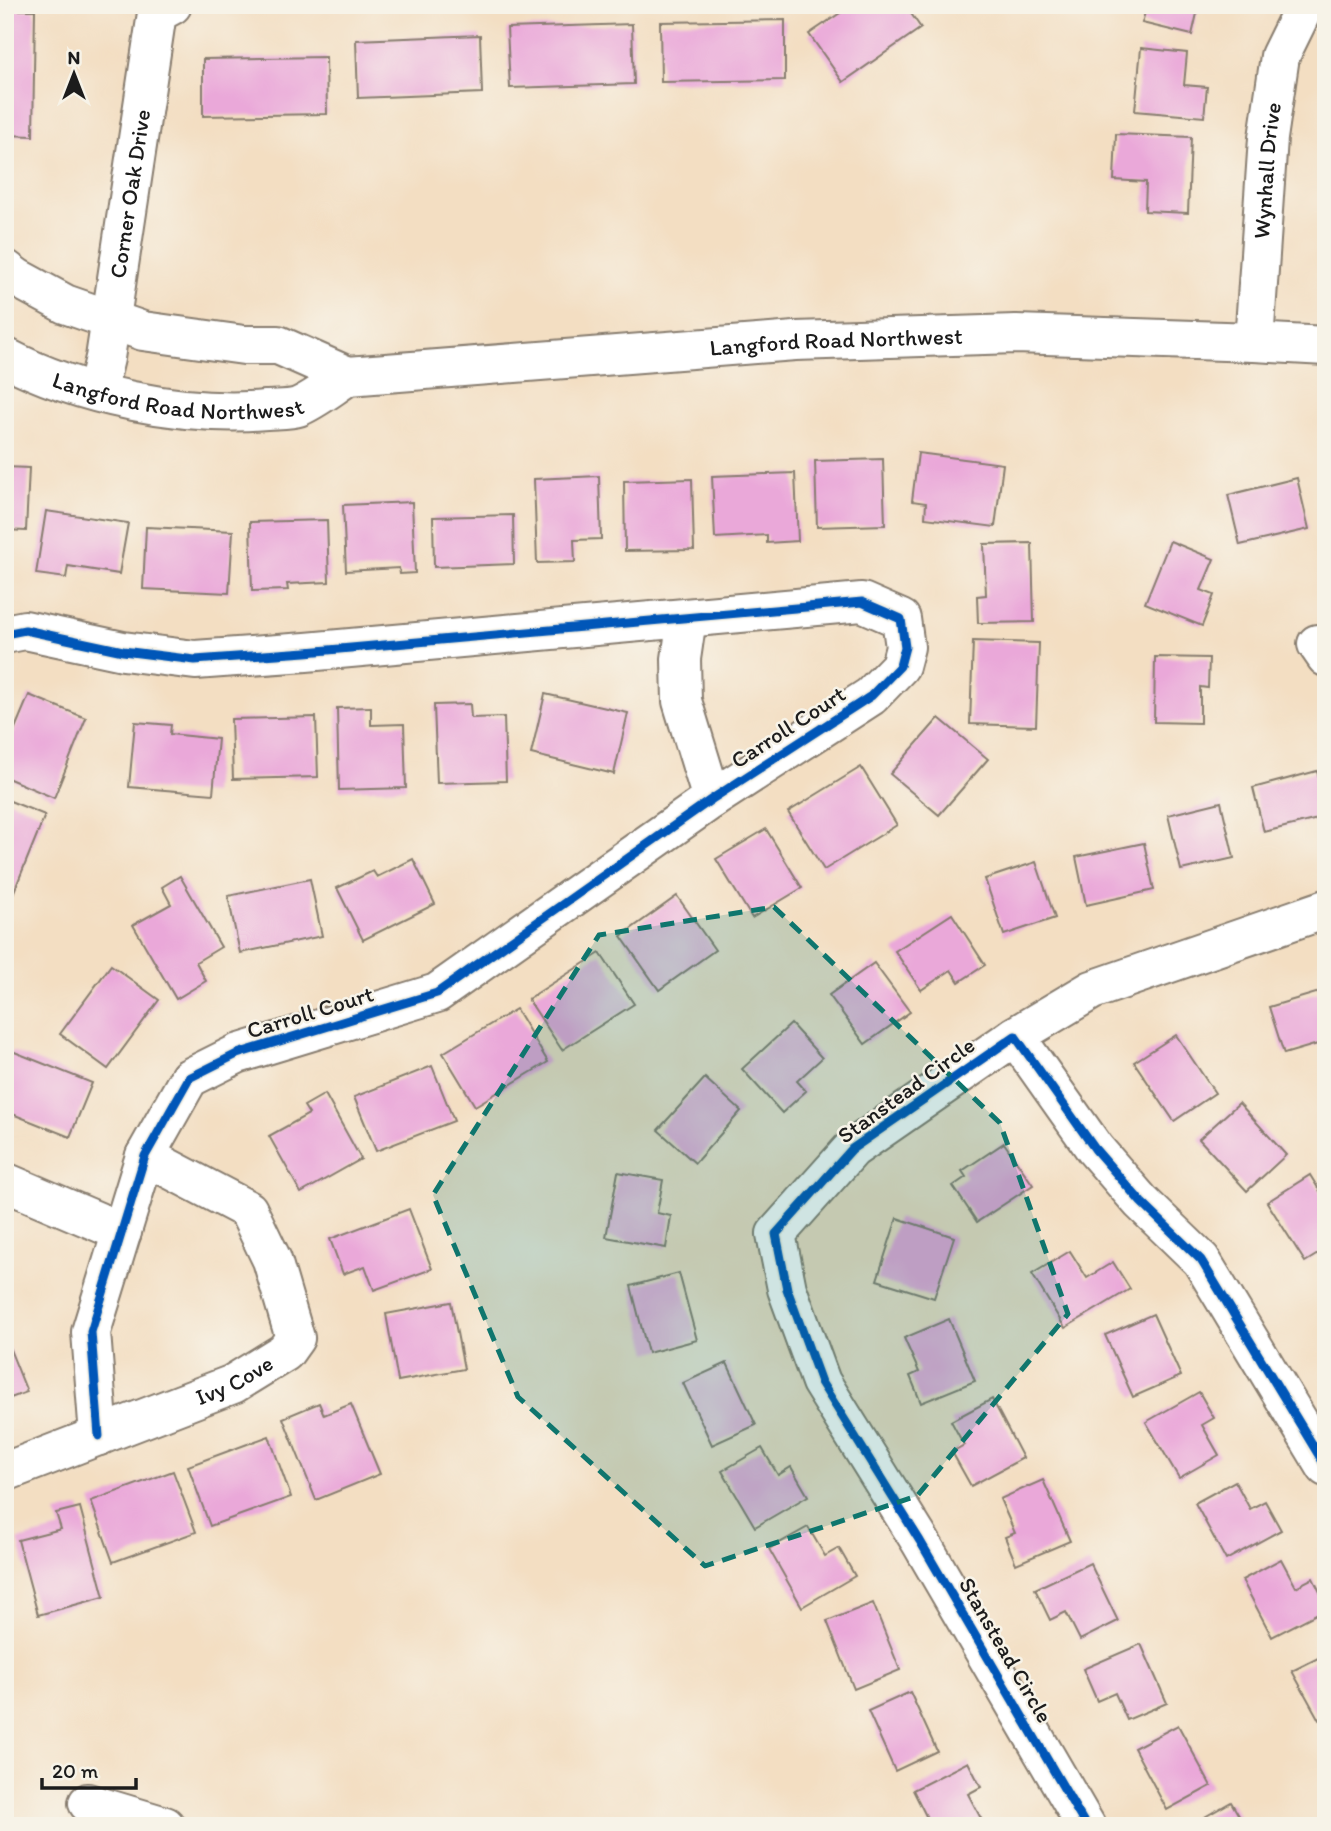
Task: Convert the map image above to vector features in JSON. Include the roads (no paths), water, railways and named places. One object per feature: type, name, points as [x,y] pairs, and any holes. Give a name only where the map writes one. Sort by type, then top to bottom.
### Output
[{"type":"street","name":"Corner Oak Drive","points":[[97,391],[105,358],[157,13],[172,5]]},
{"type":"street","name":"Wynhall Drive","points":[[1254,342],[1268,138],[1280,56],[1305,5]]},
{"type":"street","name":"Langford Road Northwest","points":[[5,269],[65,304],[143,331],[244,345],[278,345],[348,376]]},
{"type":"street","name":"Langford Road Northwest","points":[[5,357],[34,372],[97,391],[162,406],[240,412],[297,408],[348,376],[795,341],[1016,334],[1326,346]]},
{"type":"street","name":"Carroll Court","points":[[5,634],[25,630],[123,651],[195,660],[862,602],[901,619],[905,647],[900,666],[871,696],[712,799],[438,993],[237,1054],[189,1078],[145,1156],[91,1332],[99,1436]]},
{"type":"street","points":[[687,618],[681,659],[682,701],[712,799]]},
{"type":"street","name":"Stanstead Circle","points":[[1086,1826],[920,1541],[821,1382],[787,1289],[776,1234],[852,1149],[1015,1036],[1092,990],[1326,909]]},
{"type":"street","points":[[1015,1036],[1095,1149],[1141,1202],[1201,1259],[1326,1467]]},
{"type":"street","name":"Ivy Cove","points":[[5,1472],[233,1384],[285,1352],[295,1338],[272,1259],[248,1210],[145,1156]]},
{"type":"street","points":[[5,1182],[122,1232]]},
{"type":"street","points":[[88,1804],[165,1826]]}]
